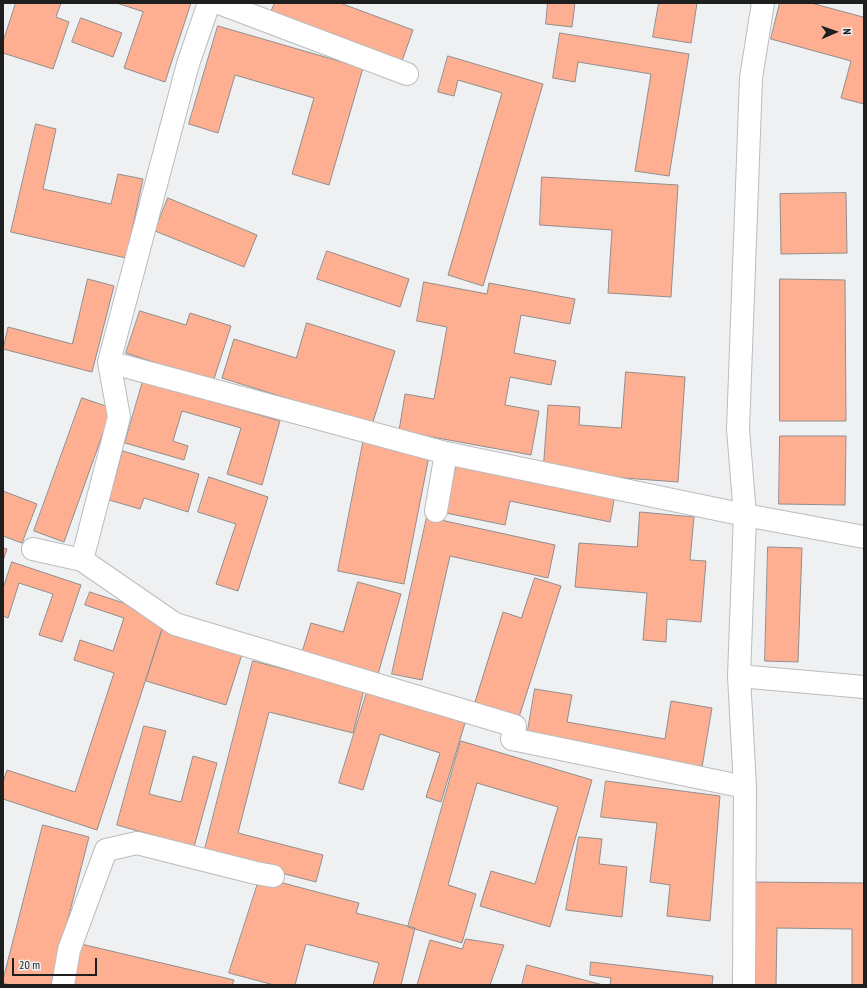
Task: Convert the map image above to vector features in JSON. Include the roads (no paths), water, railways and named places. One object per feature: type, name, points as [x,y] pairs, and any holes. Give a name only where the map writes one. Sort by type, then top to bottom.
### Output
[{"type":"street","points":[[82,560],[119,417],[109,362],[188,64],[209,3]]},
{"type":"street","points":[[219,3],[408,74]]},
{"type":"street","points":[[744,985],[745,787],[739,676],[745,515],[738,429],[751,78],[763,3]]},
{"type":"street","points":[[109,362],[446,453],[745,515],[864,536]]},
{"type":"street","points":[[436,511],[446,453]]},
{"type":"street","points":[[33,549],[82,560],[175,624],[515,726],[512,739],[745,787]]},
{"type":"street","points":[[739,676],[864,687]]},
{"type":"street","points":[[63,985],[69,950],[106,850],[137,843],[273,876]]}]
